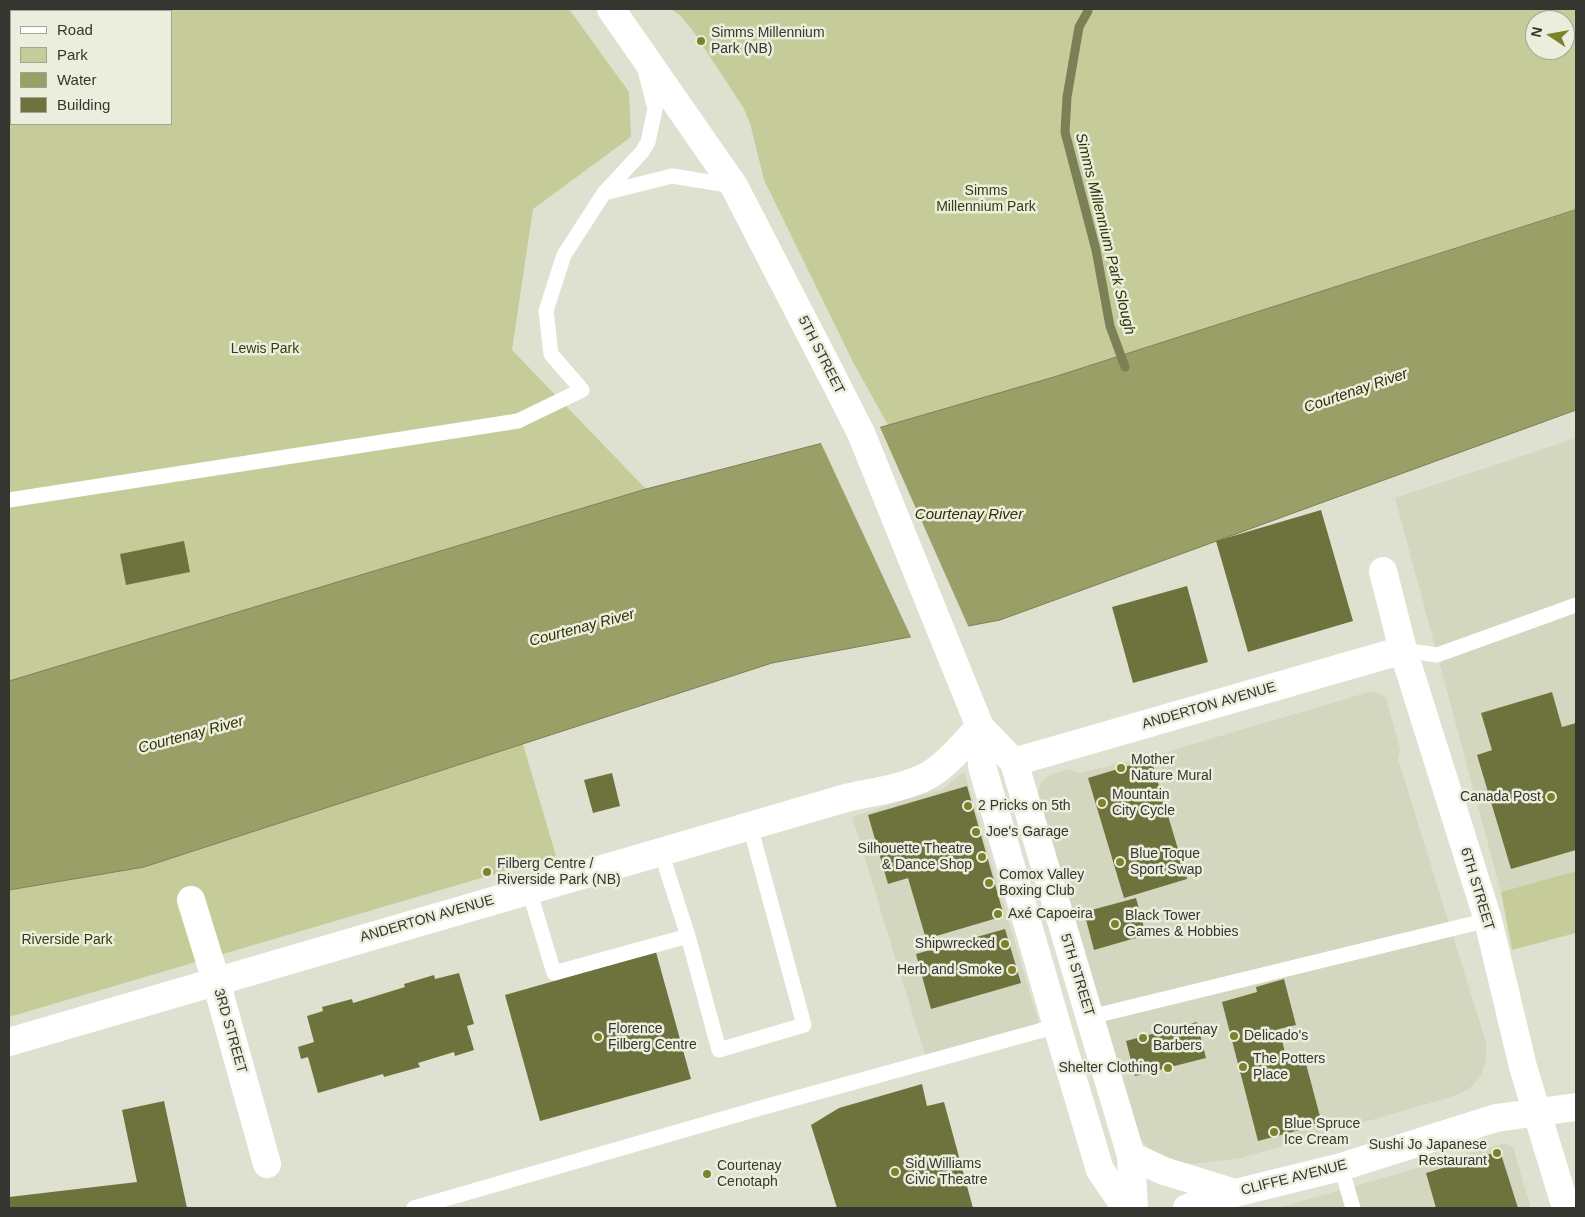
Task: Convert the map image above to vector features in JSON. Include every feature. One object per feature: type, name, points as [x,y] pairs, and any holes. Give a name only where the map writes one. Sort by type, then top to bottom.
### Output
[{"type":"street","name":"5TH STREET","points":[[611,9],[734,186],[861,433],[980,727],[982,766],[1056,1026],[1100,1170],[1126,1208]]},
{"type":"street","name":"6TH STREET","points":[[1383,571],[1403,650],[1488,920],[1523,1067],[1566,1208]]},
{"type":"street","name":"ANDERTON AVENUE","points":[[1014,762],[1403,650]]},
{"type":"street","name":"5TH STREET","points":[[980,727],[1014,762],[1131,1156],[1134,1208]]},
{"type":"street","name":"ANDERTON AVENUE","points":[[9,1042],[846,798],[910,783],[929,775],[951,757],[980,727]]},
{"type":"street","name":"3RD STREET","points":[[190,900],[216,981],[267,1164]]},
{"type":"street","name":"CLIFFE AVENUE","points":[[1187,1208],[1235,1193],[1341,1167],[1496,1118],[1576,1107]]},
{"type":"street","points":[[1131,1156],[1164,1171],[1235,1193]]},
{"type":"lane","points":[[9,500],[518,421],[582,390],[551,354],[546,311],[564,255],[604,193],[642,152],[648,142],[655,109],[640,51]]},
{"type":"lane","points":[[604,193],[672,176],[734,186]]},
{"type":"lane","points":[[1403,650],[1437,655],[1576,605]]},
{"type":"lane","points":[[662,852],[688,936],[719,1050],[804,1025],[750,826]]},
{"type":"lane","points":[[529,890],[554,973],[688,936]]},
{"type":"lane","points":[[1090,1017],[1488,920]]},
{"type":"lane","points":[[414,1208],[773,1104],[1056,1026]]},
{"type":"lane","points":[[1341,1167],[1353,1208]]},
{"type":"shaded area","points":[[1576,438],[1576,871],[1501,892],[1395,498]]},
{"type":"shaded area","points":[[1375,691],[1385,697],[1387,701],[1400,750],[1398,759],[1486,1042],[1486,1059],[1481,1076],[1469,1089],[1451,1097],[1241,1158],[1197,1164],[1181,1163],[1160,1157],[1141,1140],[1036,799],[1041,782],[1049,775],[1068,769],[1079,773],[1166,752]]},
{"type":"shaded area","points":[[962,773],[965,774],[1041,1030],[927,1061],[852,817],[943,789]]},
{"type":"shaded area","points":[[1505,1143],[1513,1147],[1531,1208],[1278,1208]]},
{"type":"green space","name":"Lewis Park","points":[[9,9],[569,9],[629,92],[631,137],[533,209],[512,350],[646,489],[9,681]]},
{"type":"green space","name":"Simms Millennium Park","points":[[670,9],[1576,9],[1576,210],[1054,377],[888,425],[854,364],[764,180],[750,123],[743,107],[693,31],[680,15]]},
{"type":"green space","name":"Riverside Park","points":[[523,744],[556,856],[9,1017],[9,890],[144,867]]},
{"type":"green space","points":[[1576,871],[1576,933],[1512,950],[1501,892]]},
{"type":"water","name":"Courtenay River","points":[[1576,210],[1576,410],[1000,620],[772,663],[144,867],[9,890],[9,681],[646,489],[861,433],[1054,377]]},
{"type":"pier","points":[[879,425],[969,628],[912,639],[820,441]]},
{"type":"building","points":[[1321,510],[1353,621],[1248,652],[1216,541]]},
{"type":"building","points":[[184,541],[190,572],[126,585],[120,554]]},
{"type":"building","points":[[1187,586],[1208,662],[1133,683],[1112,607]]},
{"type":"building","points":[[1552,692],[1562,727],[1576,723],[1576,850],[1511,869],[1477,755],[1492,750],[1481,713]]},
{"type":"building","points":[[1151,759],[1187,879],[1124,898],[1088,778]]},
{"type":"building","points":[[612,773],[620,806],[593,813],[584,780]]},
{"type":"building","points":[[967,786],[1004,916],[926,939],[908,878],[888,884],[868,815]]},
{"type":"building","name":"Black Tower Games & Hobbies","points":[[1136,898],[1146,935],[1094,950],[1084,912]]},
{"type":"building","points":[[1005,929],[1021,983],[931,1009],[916,954]]},
{"type":"building","name":"Florence Filberg Centre","points":[[656,952],[691,1079],[540,1121],[505,995]]},
{"type":"building","points":[[459,973],[474,1024],[467,1026],[474,1050],[455,1056],[454,1052],[418,1063],[420,1067],[384,1077],[383,1074],[318,1093],[308,1057],[301,1059],[298,1047],[314,1042],[307,1016],[323,1011],[322,1007],[352,999],[353,1003],[405,987],[404,984],[434,975],[435,979]]},
{"type":"building","points":[[1284,979],[1296,1025],[1279,1029],[1288,1064],[1305,1060],[1322,1124],[1258,1141],[1222,1002],[1257,992],[1256,987]]},
{"type":"building","points":[[1197,1022],[1206,1058],[1135,1076],[1126,1041]]},
{"type":"building","name":"Sid Williams Civic Theatre","points":[[922,1084],[927,1106],[944,1102],[973,1208],[837,1208],[811,1125],[839,1108]]},
{"type":"building","points":[[164,1101],[187,1208],[9,1208],[9,1197],[137,1182],[122,1110]]},
{"type":"building","points":[[1500,1151],[1518,1208],[1436,1208],[1426,1173]]},
{"type":"waterway","name":"Simms Millennium Park Slough","points":[[1088,11],[1079,27],[1067,97],[1065,132],[1096,250],[1110,326],[1125,367]]},
{"type":"place","name":"Simms Millennium Park (NB)","points":[[701,41]]},
{"type":"place","name":"Mother Nature Mural","points":[[1121,768]]},
{"type":"place","name":"Canada Post","points":[[1551,797]]},
{"type":"place","name":"Mountain City Cycle","points":[[1102,803]]},
{"type":"place","name":"2 Pricks on 5th","points":[[968,806]]},
{"type":"place","name":"Joe's Garage","points":[[976,832]]},
{"type":"place","name":"Silhouette Theatre & Dance Shop","points":[[982,857]]},
{"type":"place","name":"Blue Toque Sport Swap","points":[[1120,862]]},
{"type":"place","name":"Filberg Centre / Riverside Park (NB)","points":[[487,872]]},
{"type":"place","name":"Comox Valley Boxing Club","points":[[989,883]]},
{"type":"place","name":"Axé Capoeira","points":[[998,914]]},
{"type":"place","name":"Black Tower Games & Hobbies","points":[[1115,924]]},
{"type":"place","name":"Shipwrecked","points":[[1005,944]]},
{"type":"place","name":"Herb and Smoke","points":[[1012,970]]},
{"type":"place","name":"Delicado's","points":[[1234,1036]]},
{"type":"place","name":"Florence Filberg Centre","points":[[598,1037]]},
{"type":"place","name":"Courtenay Barbers","points":[[1143,1038]]},
{"type":"place","name":"The Potters Place","points":[[1243,1067]]},
{"type":"place","name":"Shelter Clothing","points":[[1168,1068]]},
{"type":"place","name":"Blue Spruce Ice Cream","points":[[1274,1132]]},
{"type":"place","name":"Sushi Jo Japanese Restaurant","points":[[1497,1153]]},
{"type":"place","name":"Sid Williams Civic Theatre","points":[[895,1172]]},
{"type":"place","name":"Courtenay Cenotaph","points":[[707,1174]]}]
